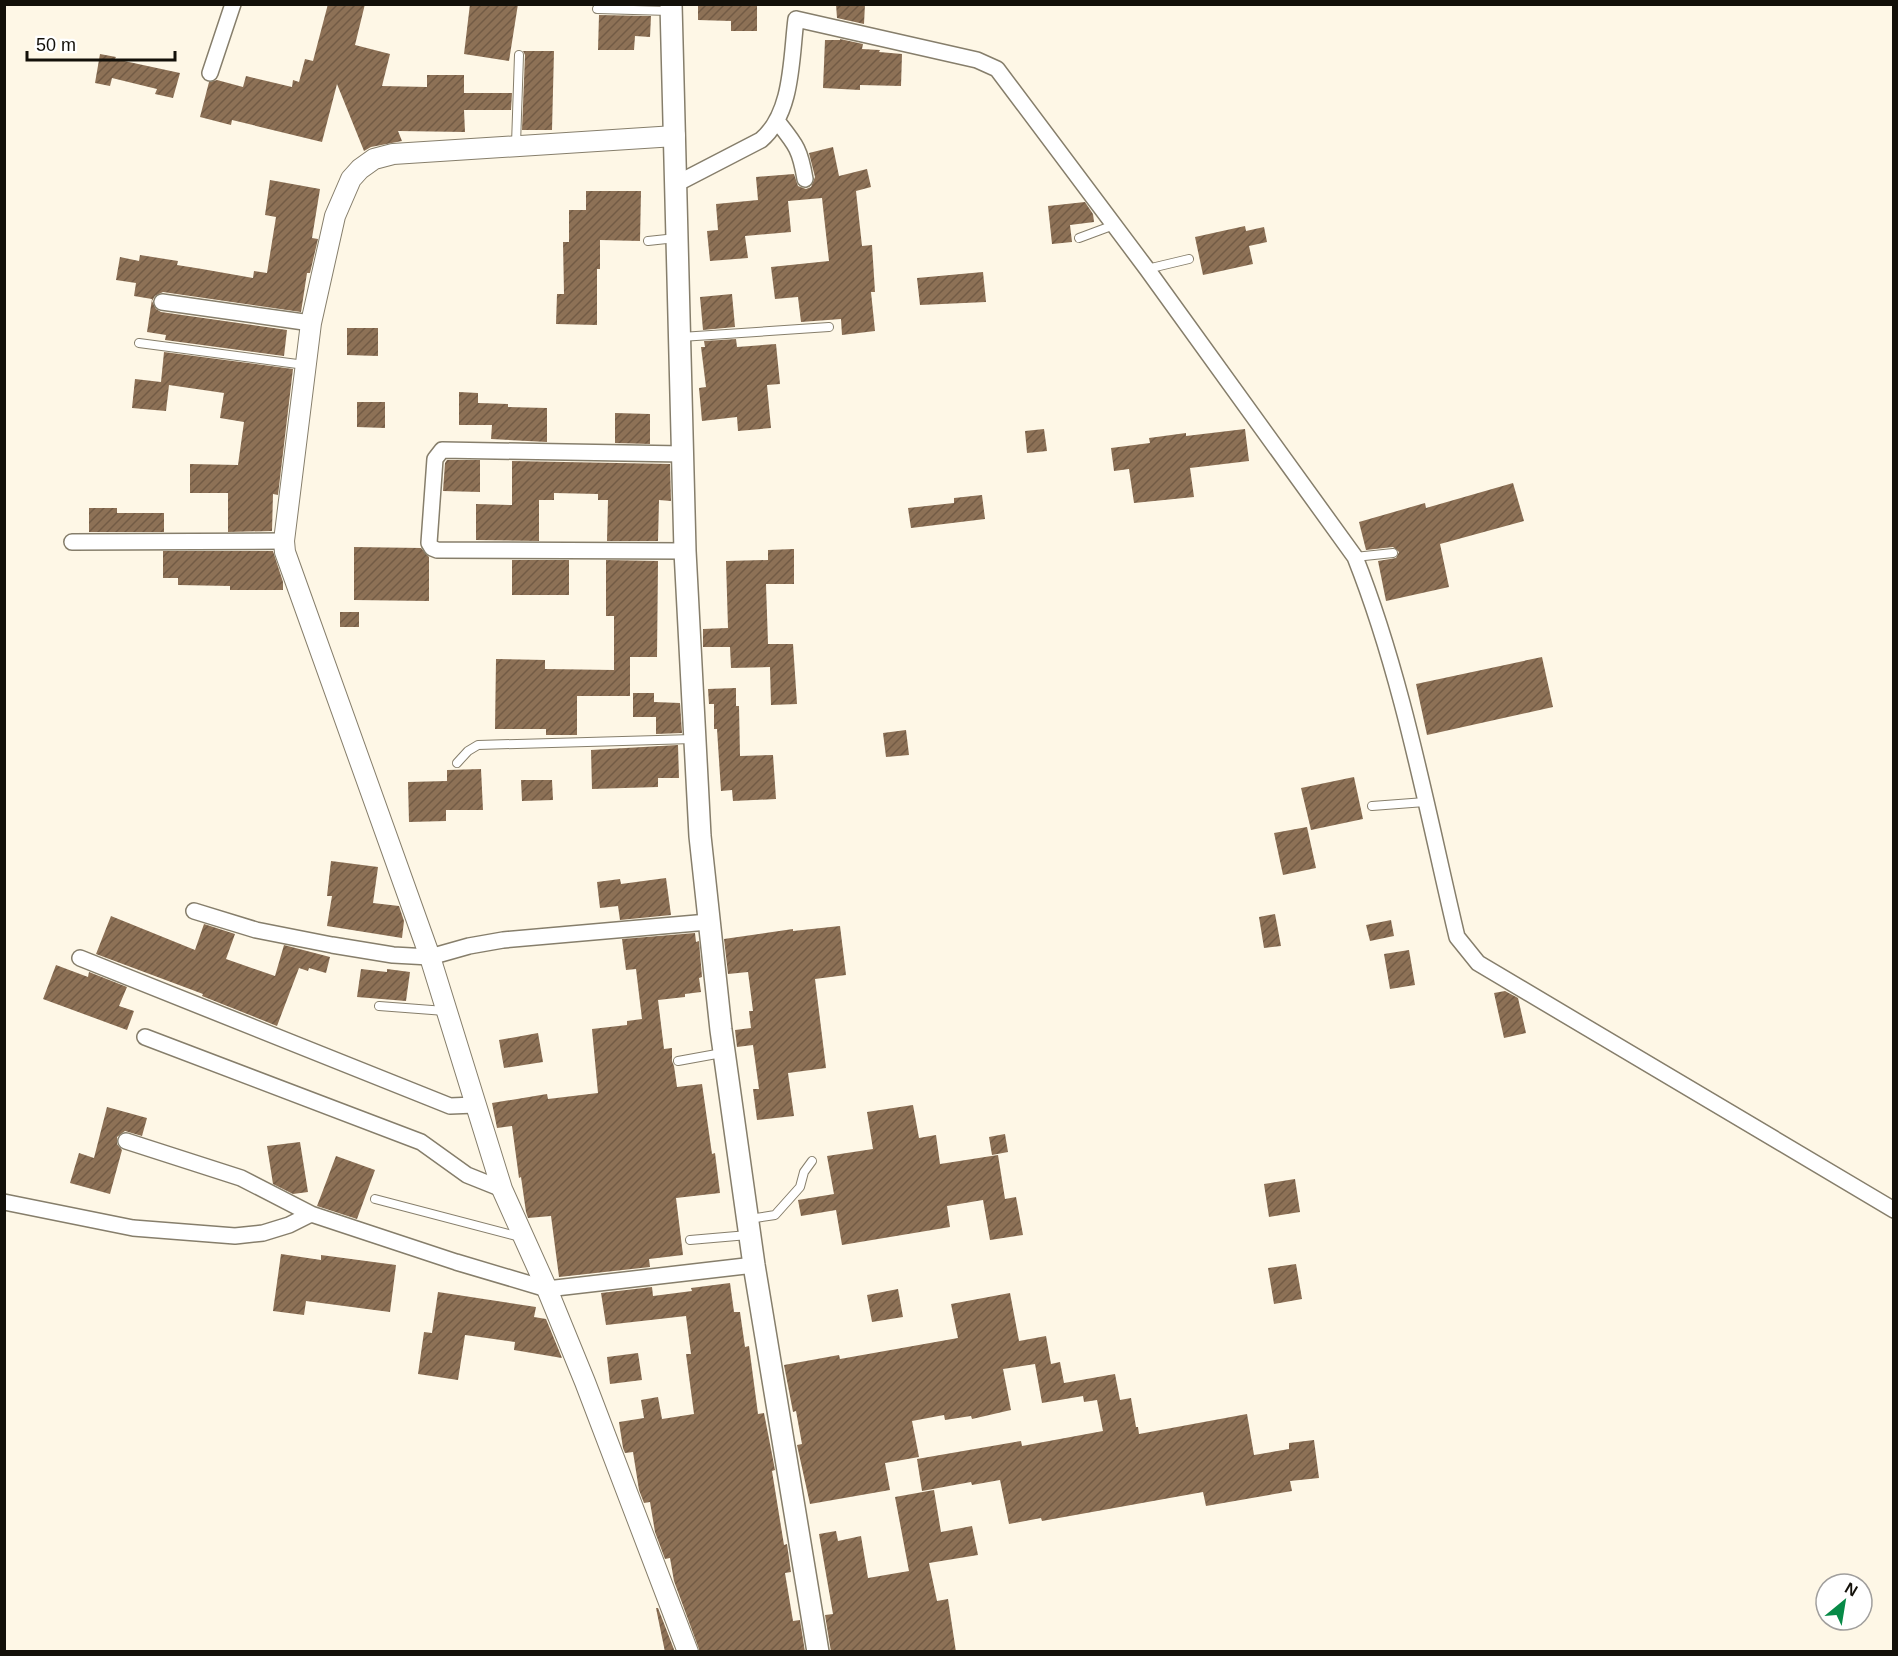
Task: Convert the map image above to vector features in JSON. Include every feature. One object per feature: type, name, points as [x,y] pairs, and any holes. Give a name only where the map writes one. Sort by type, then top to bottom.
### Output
[{"type":"main road","points":[[672,8],[685,551],[700,836],[724,1053],[748,1227],[818,1652]]},
{"type":"street","points":[[210,73],[233,4]]},
{"type":"street","points":[[676,184],[761,140],[770,132],[785,103],[796,12],[977,60],[998,69],[1147,269],[1355,557],[1376,610],[1399,694],[1457,937],[1478,963],[1893,1210]]},
{"type":"street","points":[[777,121],[801,154],[805,179]]},
{"type":"street","points":[[675,136],[393,154],[374,159],[360,168],[351,179],[335,216],[312,323],[284,541],[287,559],[430,957],[502,1189],[547,1289],[688,1652]]},
{"type":"street","points":[[162,302],[312,323]]},
{"type":"street","points":[[683,454],[442,450],[435,459],[429,543],[437,550],[685,551]]},
{"type":"street","points":[[72,542],[284,541]]},
{"type":"street","points":[[194,911],[256,930],[332,945],[393,955],[430,957],[469,946],[503,940],[708,922]]},
{"type":"street","points":[[80,958],[450,1106],[475,1105]]},
{"type":"street","points":[[145,1037],[421,1142],[467,1175],[502,1189]]},
{"type":"street","points":[[126,1141],[241,1178],[311,1214],[456,1262],[547,1289],[754,1265]]},
{"type":"street","points":[[4,1202],[133,1228],[235,1236],[263,1233],[289,1225],[311,1214]]},
{"type":"lane","points":[[597,9],[672,8]]},
{"type":"lane","points":[[516,146],[519,55]]},
{"type":"lane","points":[[1079,238],[1114,225]]},
{"type":"lane","points":[[648,241],[677,238]]},
{"type":"lane","points":[[1147,269],[1190,259]]},
{"type":"lane","points":[[680,337],[830,327]]},
{"type":"lane","points":[[139,343],[306,366]]},
{"type":"lane","points":[[1355,557],[1393,553]]},
{"type":"lane","points":[[458,763],[468,751],[478,745],[695,740]]},
{"type":"lane","points":[[1372,806],[1425,802]]},
{"type":"lane","points":[[379,1006],[447,1011]]},
{"type":"lane","points":[[678,1062],[724,1053]]},
{"type":"lane","points":[[690,1240],[748,1227],[775,1215],[800,1187],[804,1173],[812,1161]]},
{"type":"lane","points":[[375,1199],[524,1239]]},
{"type":"building","points":[[328,4],[365,4],[355,45],[390,54],[382,86],[427,87],[427,75],[464,75],[464,93],[512,93],[511,110],[464,110],[465,132],[398,131],[402,141],[371,147],[364,151],[337,84],[322,142],[232,120],[231,125],[200,117],[209,82],[217,80],[243,87],[246,76],[292,87],[293,80],[299,82],[305,59],[313,61]]},
{"type":"building","points":[[470,4],[518,4],[509,61],[464,54]]},
{"type":"building","points":[[698,4],[757,4],[757,31],[731,31],[731,21],[698,20]]},
{"type":"building","points":[[836,4],[865,4],[864,24],[837,18]]},
{"type":"building","points":[[599,15],[651,16],[650,37],[635,36],[634,50],[598,50]]},
{"type":"building","points":[[840,39],[863,44],[862,49],[902,54],[901,86],[860,85],[860,90],[823,88],[825,40]]},
{"type":"building","points":[[523,51],[554,51],[552,130],[522,130],[525,55]]},
{"type":"building","points":[[100,54],[180,73],[173,98],[155,94],[157,89],[112,78],[110,86],[95,83]]},
{"type":"building","points":[[833,147],[839,176],[867,169],[871,187],[856,191],[862,246],[872,245],[875,292],[871,292],[875,331],[842,335],[841,319],[801,322],[798,297],[775,299],[771,267],[829,261],[822,198],[788,201],[791,232],[745,236],[748,258],[710,261],[707,231],[718,230],[716,204],[758,200],[756,177],[794,174],[798,186],[806,189],[811,187],[815,177],[809,153]]},
{"type":"building","points":[[270,180],[320,189],[312,238],[318,239],[310,273],[307,273],[301,312],[163,292],[155,296],[152,301],[156,309],[161,312],[287,330],[284,356],[165,340],[166,335],[147,332],[152,299],[134,296],[136,283],[116,280],[120,257],[139,261],[140,255],[178,261],[177,265],[253,278],[254,271],[267,273],[276,217],[265,215]]},
{"type":"building","points":[[586,191],[641,191],[640,241],[600,240],[600,269],[597,269],[597,325],[556,324],[557,294],[564,294],[563,242],[569,242],[569,210],[586,210]]},
{"type":"building","points":[[1085,202],[1093,214],[1094,222],[1070,225],[1072,242],[1052,244],[1048,206]]},
{"type":"building","points":[[1245,226],[1246,231],[1264,227],[1267,242],[1249,246],[1253,264],[1203,275],[1195,237]]},
{"type":"building","points":[[983,272],[986,302],[920,305],[917,278]]},
{"type":"building","points":[[732,294],[735,327],[703,330],[700,297]]},
{"type":"building","points":[[347,328],[378,328],[378,356],[347,355]]},
{"type":"building","points":[[736,339],[737,347],[776,344],[780,384],[767,385],[771,428],[738,431],[737,417],[702,421],[699,388],[706,387],[701,347],[705,347],[704,341]]},
{"type":"building","points":[[164,352],[293,369],[278,495],[273,494],[272,531],[228,532],[228,493],[190,493],[190,464],[238,465],[244,422],[220,418],[224,393],[169,385],[166,411],[132,408],[135,379],[161,382]]},
{"type":"building","points":[[459,392],[478,393],[478,403],[508,404],[508,407],[547,408],[547,442],[491,439],[492,425],[459,425]]},
{"type":"building","points":[[357,402],[385,402],[385,428],[357,427]]},
{"type":"building","points":[[615,413],[650,414],[650,444],[615,443]]},
{"type":"building","points":[[1044,429],[1047,451],[1027,453],[1025,431]]},
{"type":"building","points":[[1245,429],[1249,461],[1190,468],[1194,497],[1134,503],[1129,469],[1114,471],[1111,448],[1150,443],[1149,438]]},
{"type":"building","points":[[447,460],[480,460],[480,492],[443,491]]},
{"type":"building","points":[[512,461],[670,464],[671,501],[659,500],[658,541],[607,541],[608,500],[598,500],[598,494],[554,493],[554,500],[539,500],[539,541],[476,540],[476,504],[512,505]]},
{"type":"building","points":[[1513,483],[1524,521],[1440,544],[1449,587],[1386,601],[1378,561],[1396,558],[1399,552],[1393,547],[1366,550],[1359,522],[1425,503],[1426,508]]},
{"type":"building","points":[[982,495],[985,519],[911,528],[908,508],[954,503],[954,498]]},
{"type":"building","points":[[89,508],[117,508],[117,513],[164,513],[164,532],[89,532]]},
{"type":"building","points":[[354,547],[421,548],[429,557],[429,601],[354,600]]},
{"type":"building","points":[[794,549],[794,584],[766,584],[768,644],[793,644],[797,704],[771,705],[770,667],[731,668],[730,647],[703,647],[703,629],[728,628],[726,561],[768,560],[768,550]]},
{"type":"building","points":[[163,551],[273,551],[283,582],[283,590],[230,590],[230,586],[178,585],[178,578],[163,578]]},
{"type":"building","points":[[512,560],[569,560],[569,595],[512,595]]},
{"type":"building","points":[[606,560],[658,561],[657,657],[630,657],[630,696],[577,696],[577,735],[546,735],[546,729],[495,729],[496,659],[545,660],[545,669],[614,670],[614,616],[606,616]]},
{"type":"building","points":[[340,612],[359,612],[359,627],[340,627]]},
{"type":"building","points":[[1542,657],[1553,707],[1427,735],[1416,684]]},
{"type":"building","points":[[736,688],[736,706],[739,706],[740,756],[773,755],[776,799],[733,801],[732,790],[721,791],[717,729],[714,729],[714,704],[709,704],[708,689]]},
{"type":"building","points":[[633,693],[654,693],[654,702],[680,703],[682,733],[656,734],[656,717],[633,717]]},
{"type":"building","points":[[906,730],[909,755],[886,757],[883,733]]},
{"type":"building","points":[[678,745],[679,778],[658,778],[658,787],[592,789],[591,750]]},
{"type":"building","points":[[481,769],[483,810],[446,810],[446,821],[409,822],[408,782],[447,781],[447,770]]},
{"type":"building","points":[[1354,777],[1363,819],[1311,830],[1301,788]]},
{"type":"building","points":[[521,780],[552,780],[553,800],[522,801]]},
{"type":"building","points":[[1307,827],[1316,868],[1283,875],[1274,833]]},
{"type":"building","points":[[331,861],[378,867],[373,903],[399,906],[404,921],[402,938],[327,926],[332,896],[327,896]]},
{"type":"building","points":[[666,878],[671,915],[620,920],[618,906],[600,908],[597,882],[620,879],[621,884]]},
{"type":"building","points":[[1275,914],[1281,946],[1264,948],[1259,917]]},
{"type":"building","points":[[111,916],[195,950],[204,924],[235,934],[226,959],[275,976],[284,945],[330,957],[326,973],[309,968],[308,971],[299,968],[277,1026],[202,996],[203,994],[96,954]]},
{"type":"building","points":[[1391,920],[1394,936],[1370,941],[1366,925]]},
{"type":"building","points":[[840,926],[846,975],[815,979],[826,1068],[788,1073],[794,1116],[757,1120],[753,1089],[759,1089],[753,1045],[737,1047],[735,1030],[751,1028],[749,1011],[753,1011],[748,972],[728,974],[724,939],[793,929],[793,931]]},
{"type":"building","points":[[695,933],[696,942],[699,941],[701,992],[685,994],[685,997],[658,1000],[664,1049],[672,1048],[677,1087],[702,1084],[720,1193],[676,1198],[683,1255],[649,1259],[650,1267],[559,1277],[551,1216],[528,1218],[521,1177],[519,1178],[512,1126],[497,1128],[492,1103],[547,1094],[548,1099],[598,1093],[592,1029],[627,1025],[627,1021],[642,1019],[636,969],[626,970],[622,939]]},
{"type":"building","points":[[1409,950],[1415,985],[1390,989],[1384,954]]},
{"type":"building","points":[[56,965],[88,977],[89,972],[127,987],[119,1006],[134,1011],[127,1030],[43,999]]},
{"type":"building","points":[[361,969],[410,972],[406,1001],[357,997]]},
{"type":"building","points":[[1505,991],[1518,998],[1526,1033],[1504,1038],[1494,993]]},
{"type":"building","points":[[538,1033],[543,1062],[504,1068],[499,1040]]},
{"type":"building","points":[[913,1105],[919,1138],[936,1135],[940,1164],[998,1155],[1005,1199],[1016,1197],[1023,1235],[990,1240],[983,1200],[947,1206],[950,1227],[842,1245],[836,1210],[801,1216],[798,1200],[834,1194],[827,1156],[873,1149],[867,1112]]},
{"type":"building","points":[[107,1107],[147,1118],[142,1136],[125,1131],[117,1137],[117,1144],[122,1150],[110,1194],[70,1183],[79,1153],[94,1158]]},
{"type":"building","points":[[1005,1134],[1008,1152],[992,1155],[989,1137]]},
{"type":"building","points":[[300,1142],[308,1192],[293,1194],[273,1184],[267,1146]]},
{"type":"building","points":[[336,1156],[375,1170],[357,1219],[317,1206]]},
{"type":"building","points":[[1295,1179],[1300,1212],[1269,1217],[1264,1184]]},
{"type":"building","points":[[281,1254],[321,1260],[321,1255],[396,1265],[390,1312],[306,1301],[304,1315],[273,1311]]},
{"type":"building","points":[[1296,1264],[1302,1299],[1274,1304],[1268,1268]]},
{"type":"building","points":[[730,1283],[734,1312],[740,1312],[745,1347],[749,1346],[758,1414],[764,1413],[775,1470],[772,1471],[784,1545],[787,1544],[791,1572],[785,1573],[793,1621],[800,1620],[805,1652],[700,1652],[674,1581],[670,1558],[665,1559],[655,1532],[650,1502],[644,1503],[639,1490],[633,1452],[625,1453],[623,1448],[619,1422],[644,1418],[641,1400],[658,1397],[662,1419],[694,1414],[686,1354],[691,1354],[686,1316],[606,1325],[601,1293],[652,1287],[653,1296]]},
{"type":"building","points":[[898,1289],[903,1317],[872,1322],[867,1295]]},
{"type":"building","points":[[438,1292],[536,1307],[534,1317],[546,1319],[562,1358],[514,1350],[515,1342],[465,1335],[458,1380],[418,1374],[424,1332],[432,1333]]},
{"type":"building","points":[[1010,1293],[1019,1341],[1046,1336],[1051,1364],[1060,1362],[1064,1383],[1115,1374],[1120,1400],[1131,1398],[1139,1434],[1247,1414],[1254,1455],[1289,1449],[1289,1443],[1314,1440],[1319,1478],[1290,1481],[1292,1491],[1206,1506],[1203,1492],[1042,1521],[1041,1518],[1009,1524],[1000,1480],[972,1485],[971,1482],[922,1491],[917,1459],[1021,1441],[1022,1446],[1103,1431],[1097,1400],[1084,1402],[1083,1396],[1042,1403],[1035,1364],[1003,1369],[1011,1410],[972,1419],[971,1416],[945,1420],[944,1415],[912,1421],[919,1457],[885,1463],[890,1490],[810,1504],[797,1445],[802,1444],[796,1411],[793,1412],[784,1365],[839,1355],[840,1359],[958,1338],[951,1304]]},
{"type":"building","points":[[638,1353],[642,1380],[610,1384],[607,1357]]},
{"type":"building","points":[[934,1490],[941,1532],[972,1526],[978,1555],[929,1563],[937,1601],[948,1599],[956,1652],[831,1652],[825,1615],[833,1614],[819,1534],[836,1531],[838,1541],[861,1536],[868,1578],[909,1571],[895,1497]]},
{"type":"building","points":[[656,1608],[658,1608],[675,1652],[665,1652]]}]
